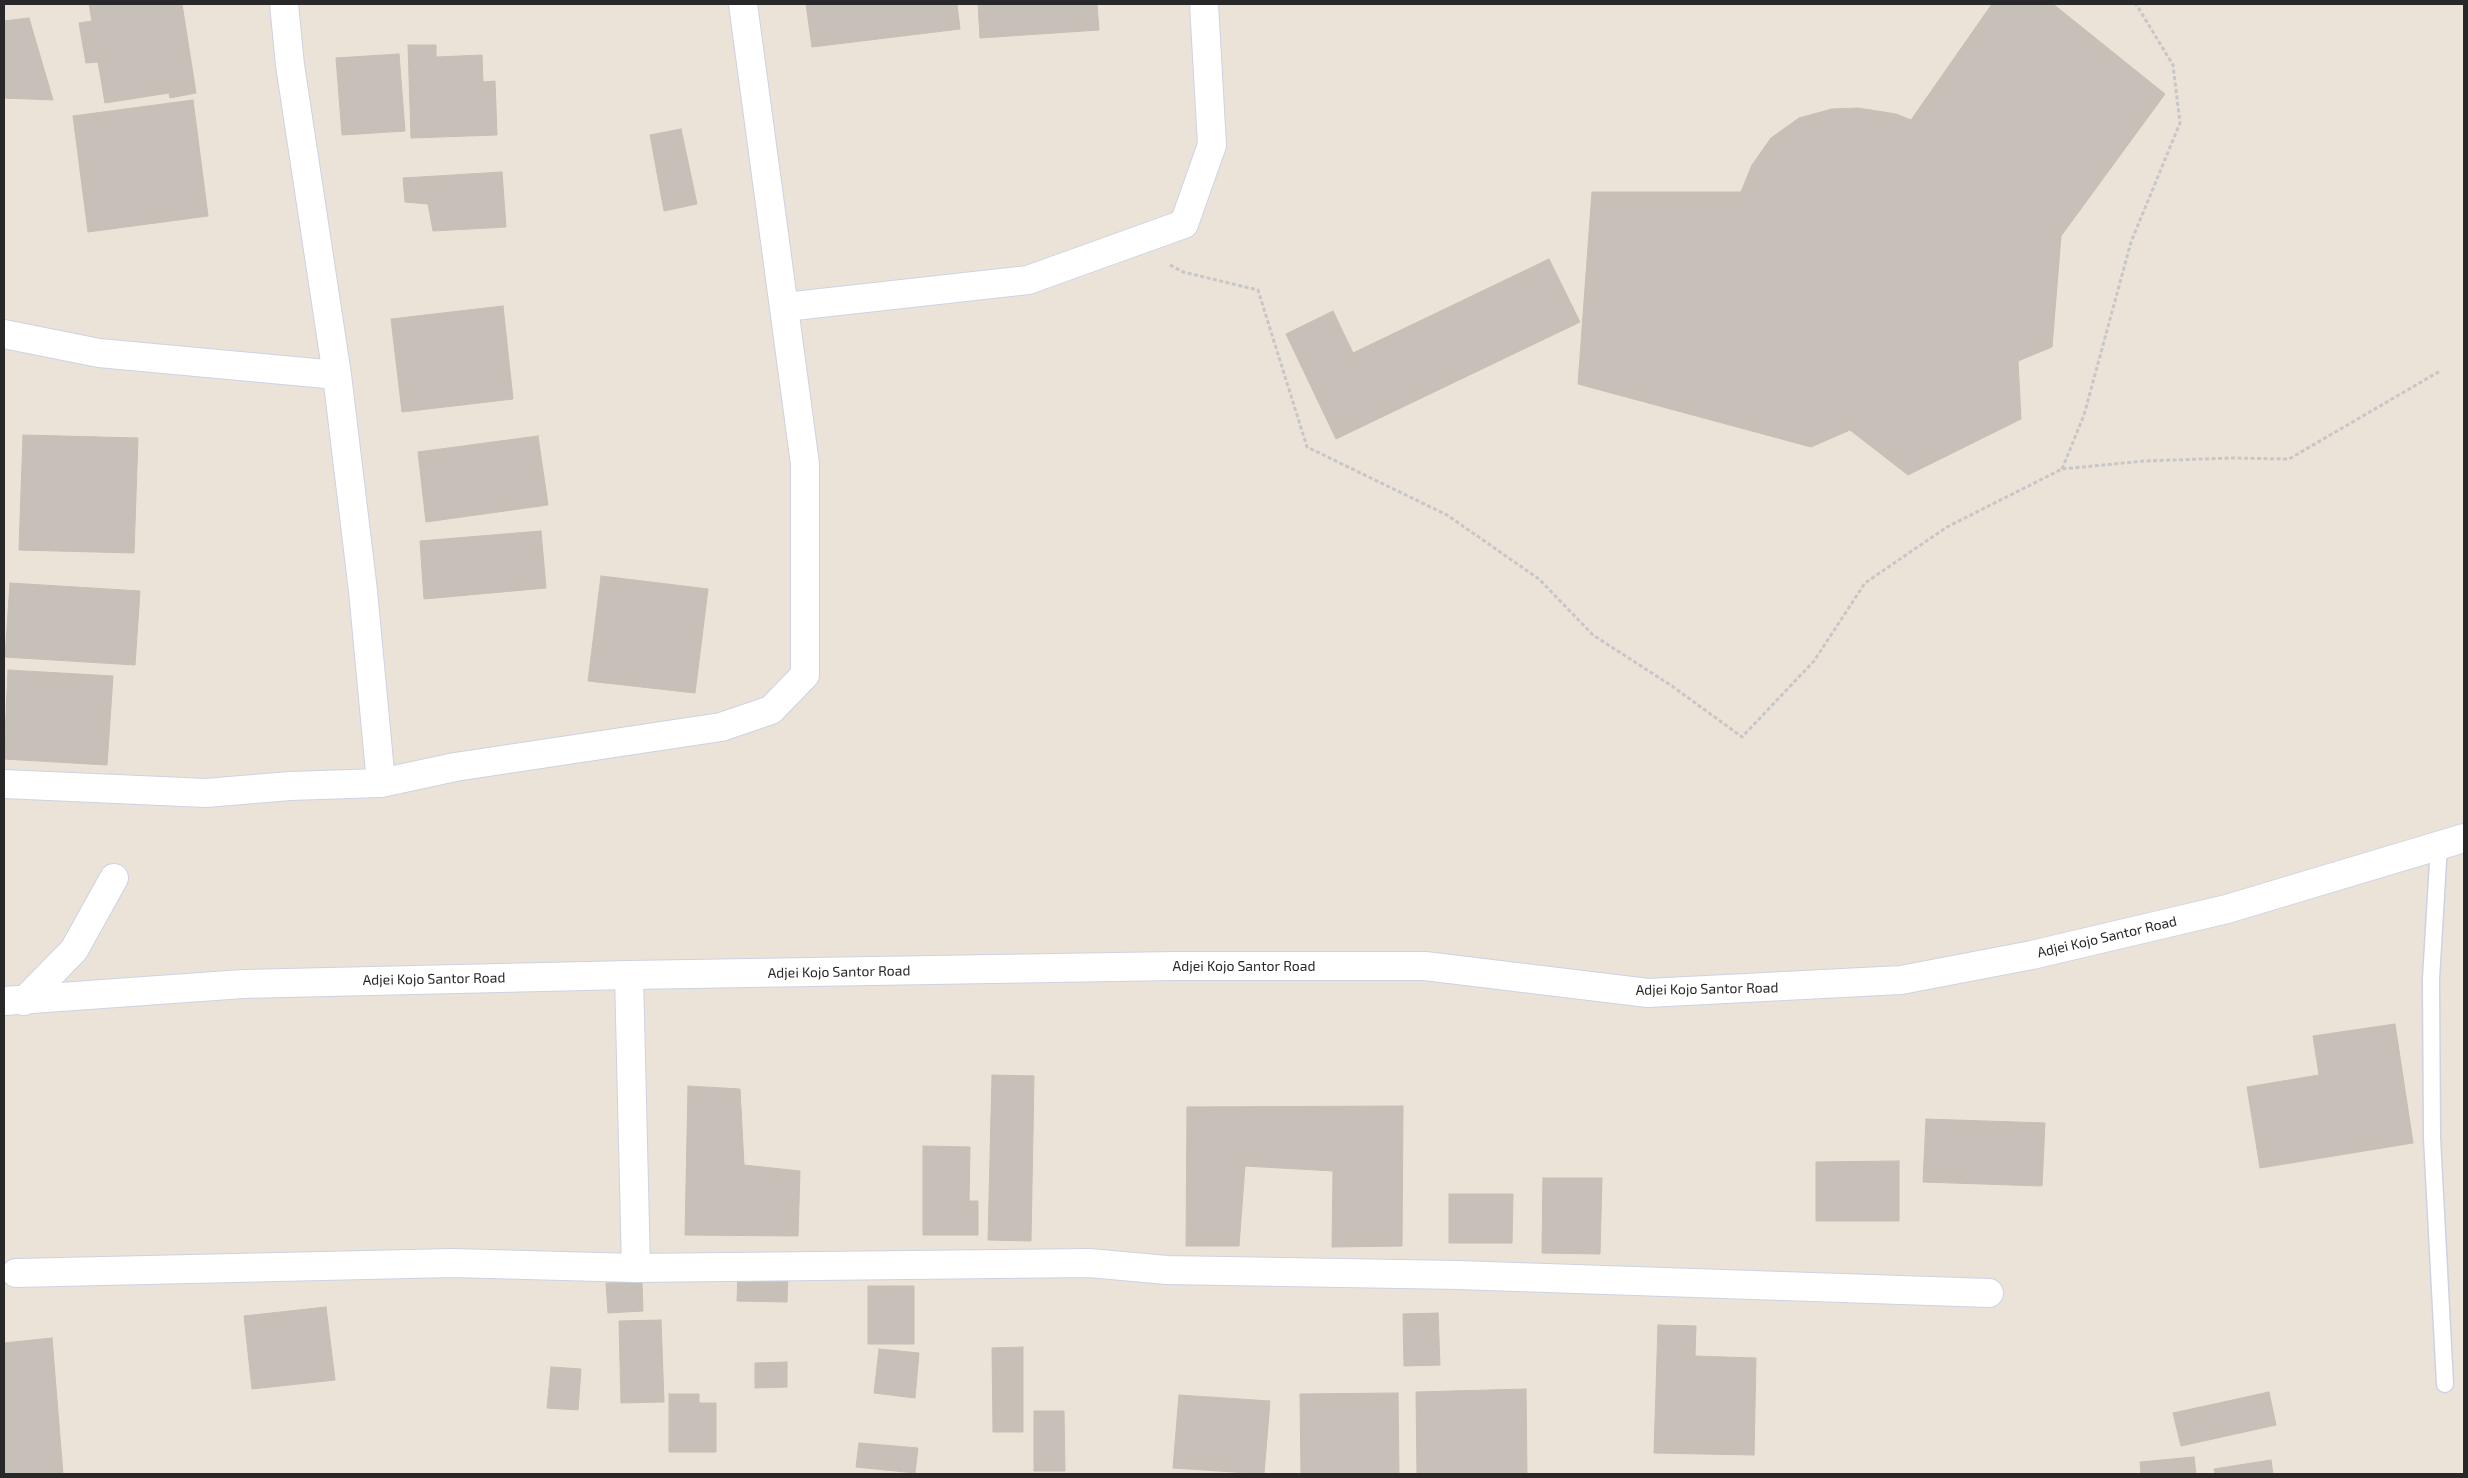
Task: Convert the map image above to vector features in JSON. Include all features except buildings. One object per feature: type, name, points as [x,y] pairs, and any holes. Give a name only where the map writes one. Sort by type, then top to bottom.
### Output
[{"type":"street","points":[[284,4],[290,65],[337,375],[363,592],[381,784]]},
{"type":"street","points":[[4,784],[206,793],[290,786],[381,784],[454,767],[721,728],[771,710],[805,674],[805,464],[786,308],[743,4]]},
{"type":"street","points":[[786,308],[1028,280],[1184,224],[1212,145],[1204,4]]},
{"type":"street","points":[[4,334],[99,353],[337,375]]},
{"type":"street","name":"Adjei Kojo Santor Road","points":[[14,1001],[243,984],[630,975],[1175,966],[1425,966],[1648,993],[1901,980],[2032,955],[2226,909],[2452,841]]},
{"type":"street","points":[[14,1001],[74,950],[114,878]]},
{"type":"street","points":[[630,975],[636,1268]]},
{"type":"street","points":[[16,1273],[453,1263],[636,1268],[1089,1263],[1167,1270],[1468,1276],[1989,1293]]},
{"type":"lane","points":[[2445,1384],[2432,1128],[2431,979],[2452,841]]},
{"type":"path","points":[[2062,469],[2084,415],[2131,242],[2180,123],[2173,65],[2136,4]]},
{"type":"path","points":[[1131,243],[1183,272],[1258,290],[1307,447],[1447,515],[1539,579],[1593,635],[1672,686],[1742,737],[1814,661],[1865,583],[1947,527],[2062,469],[2144,461],[2231,458],[2289,459],[2440,371]]}]
